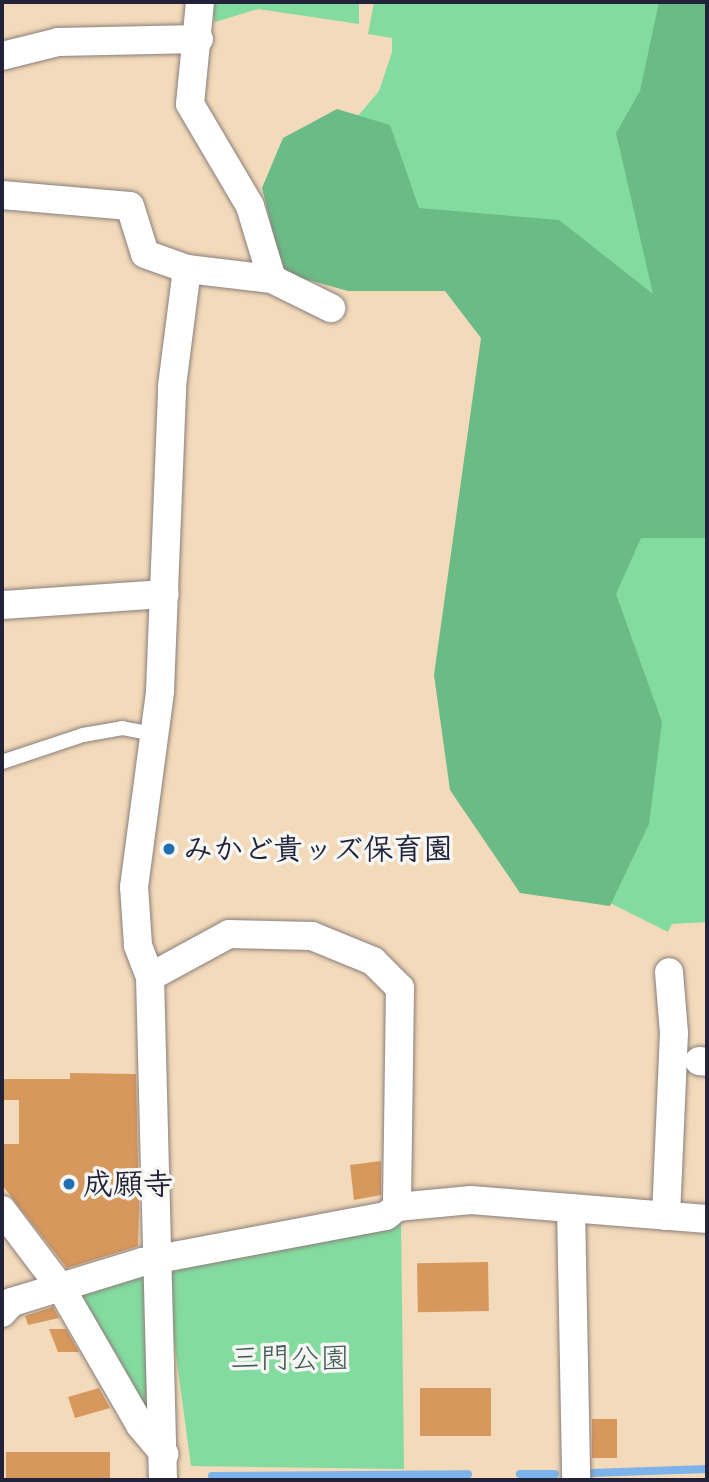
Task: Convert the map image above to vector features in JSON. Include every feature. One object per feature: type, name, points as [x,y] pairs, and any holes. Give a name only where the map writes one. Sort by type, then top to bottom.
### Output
[{"type":"street","points":[[200,2],[199,40],[190,104],[250,206],[272,279]]},
{"type":"street","points":[[2,56],[58,42],[199,40]]},
{"type":"street","points":[[2,195],[130,206],[138,246],[187,269],[272,279],[331,308]]},
{"type":"street","points":[[164,1467],[153,1262],[150,977],[138,945],[134,887],[165,594],[172,386],[187,269]]},
{"type":"street","points":[[2,605],[165,594]]},
{"type":"street","points":[[150,977],[229,934],[312,936],[373,961],[400,988],[397,1207]]},
{"type":"street","points":[[666,1216],[674,1032],[669,972]]},
{"type":"street","points":[[2,1313],[12,1302],[153,1262],[386,1216],[397,1207],[471,1200],[707,1219]]},
{"type":"street","points":[[571,1208],[576,1480]]},
{"type":"street","points":[[2,1210],[61,1288],[164,1467]]},
{"type":"lane","points":[[2,762],[83,735],[122,728],[152,734]]},
{"type":"green space","points":[[212,2],[359,2],[359,24],[258,9],[215,22]]},
{"type":"green space","points":[[374,2],[707,2],[707,922],[672,924],[668,932],[584,890],[589,660],[619,501],[406,220],[352,123],[379,91],[392,52],[392,38],[368,34]]},
{"type":"green space","points":[[659,2],[707,2],[707,538],[641,538],[616,594],[662,722],[649,824],[610,906],[520,893],[450,790],[434,675],[481,338],[445,291],[348,291],[283,273],[262,188],[283,138],[337,109],[390,125],[419,208],[559,220],[653,294],[616,133],[640,91]]},
{"type":"green space","name":"三門公園","points":[[401,1220],[404,1469],[191,1466],[165,1273]]},
{"type":"green space","points":[[144,1268],[154,1416],[146,1419],[76,1290]]},
{"type":"building","points":[[70,1073],[136,1074],[139,1207],[138,1246],[67,1268],[2,1185],[2,1144],[19,1144],[19,1100],[4,1100],[4,1079],[70,1079]]},
{"type":"building","points":[[381,1161],[381,1195],[354,1200],[350,1165]]},
{"type":"building","points":[[488,1262],[489,1311],[418,1312],[417,1263]]},
{"type":"building","points":[[53,1307],[59,1318],[28,1325],[25,1316]]},
{"type":"building","points":[[49,1329],[66,1329],[79,1352],[58,1352]]},
{"type":"building","points":[[99,1388],[110,1408],[75,1418],[68,1397]]},
{"type":"building","points":[[420,1388],[491,1388],[491,1436],[420,1436]]},
{"type":"building","points":[[592,1419],[617,1419],[617,1458],[592,1458]]},
{"type":"building","points":[[6,1452],[110,1452],[110,1480],[6,1480]]},
{"type":"waterway","points":[[591,1473],[707,1469]]},
{"type":"waterway","points":[[212,1476],[468,1474]]},
{"type":"waterway","points":[[520,1474],[555,1474]]},
{"type":"place","name":"みかど貴ッズ保育園","points":[[169,849]]},
{"type":"place","name":"成願寺","points":[[69,1184]]}]
